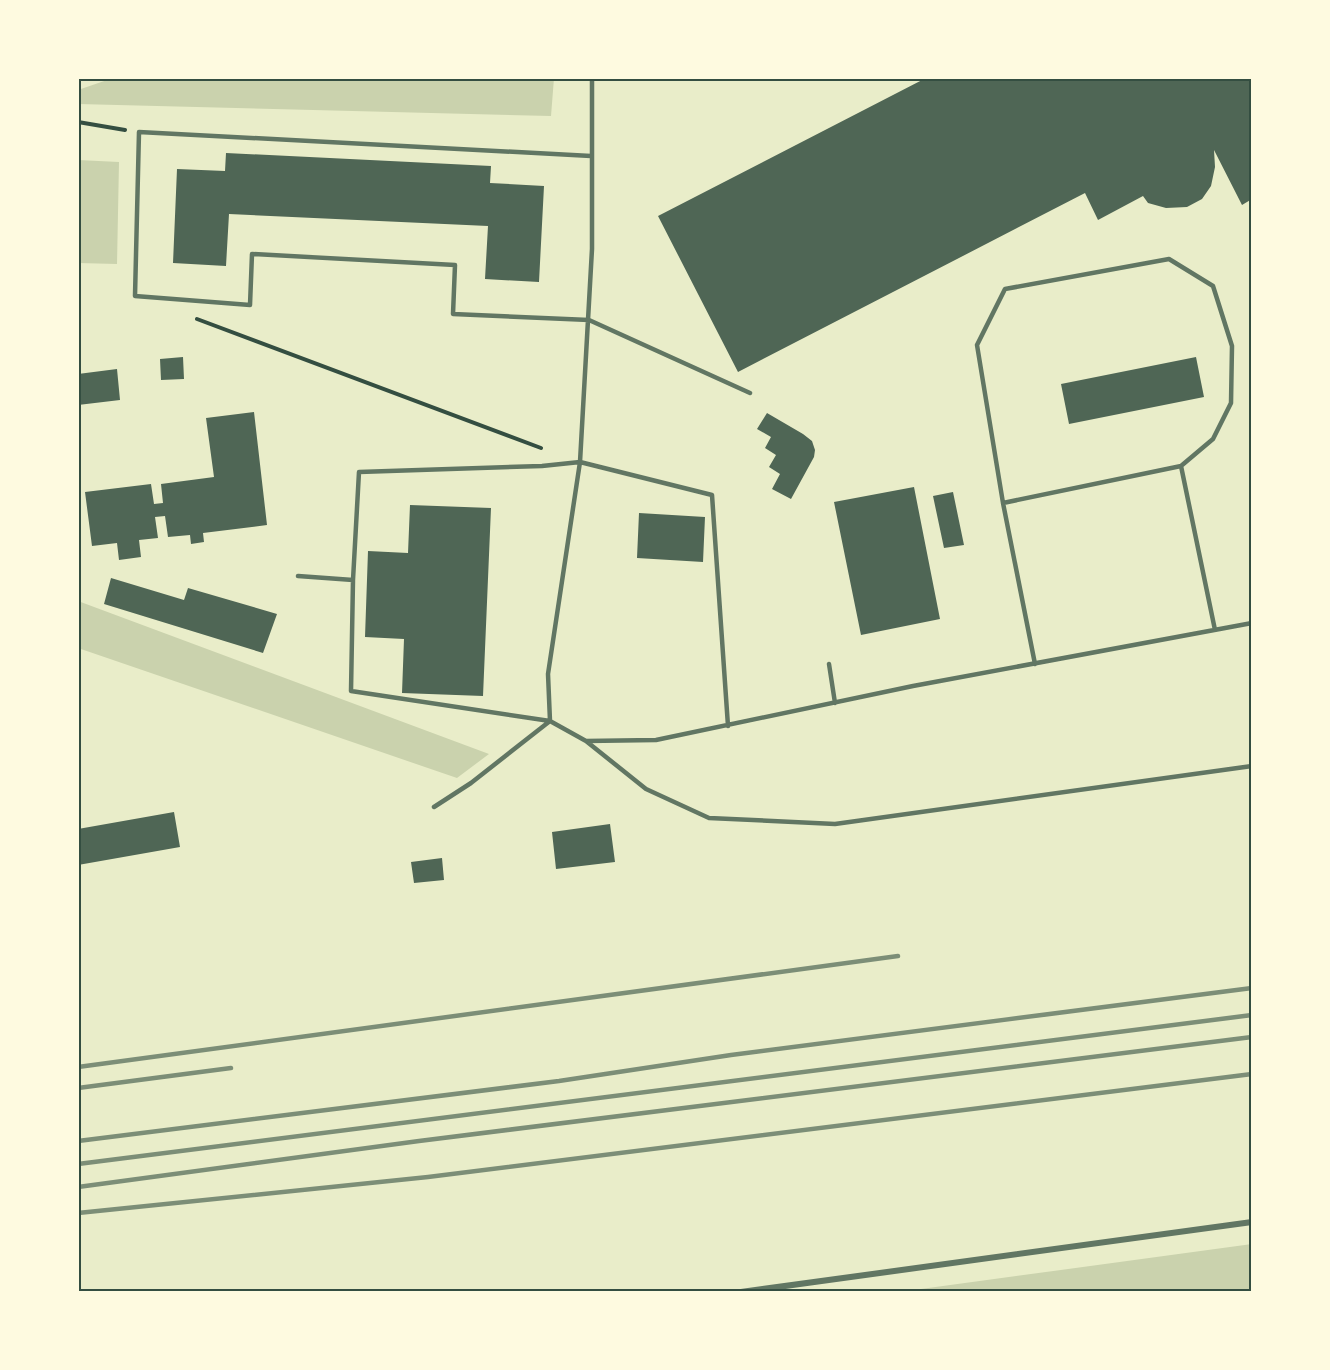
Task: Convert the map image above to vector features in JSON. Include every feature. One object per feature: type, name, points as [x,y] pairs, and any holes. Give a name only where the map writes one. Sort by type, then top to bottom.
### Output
[{"type":"street","points":[[741,1292],[1252,1222]]},
{"type":"lane","points":[[550,721],[548,674],[580,462],[593,207],[592,78]]},
{"type":"lane","points":[[591,156],[139,132],[135,296],[250,305],[252,254],[455,265],[453,314],[589,320],[750,393]]},
{"type":"lane","points":[[1003,503],[1181,466],[1213,439],[1231,403],[1232,346],[1213,286],[1169,259],[1005,289],[977,345],[1003,503],[1035,664]]},
{"type":"lane","points":[[728,726],[712,495],[580,462],[542,466],[359,472],[353,580],[351,691],[550,721],[586,741],[646,789],[709,818],[835,824],[1252,766]]},
{"type":"lane","points":[[1181,466],[1215,630]]},
{"type":"lane","points":[[298,576],[353,580]]},
{"type":"lane","points":[[586,741],[656,740],[913,686],[1252,623]]},
{"type":"lane","points":[[829,664],[835,703]]},
{"type":"lane","points":[[434,807],[484,774],[550,721]]},
{"type":"path","points":[[78,122],[139,132]]},
{"type":"path","points":[[190,317],[544,449]]},
{"type":"green space","points":[[113,78],[554,78],[551,116],[78,104],[78,90]]},
{"type":"green space","points":[[78,160],[119,162],[117,264],[78,263]]},
{"type":"green space","points":[[78,601],[489,754],[457,778],[78,648]]},
{"type":"green space","points":[[1252,1244],[1252,1292],[899,1292]]},
{"type":"building","points":[[926,78],[1252,78],[1252,199],[1242,205],[1214,150],[1215,167],[1211,186],[1202,199],[1187,207],[1166,208],[1148,203],[1143,196],[1098,220],[1085,193],[738,372],[658,216]]},
{"type":"building","points":[[226,153],[491,166],[490,183],[544,186],[539,282],[485,279],[488,226],[229,214],[226,266],[173,263],[177,169],[225,171]]},
{"type":"building","points":[[183,357],[184,379],[161,380],[160,359]]},
{"type":"building","points":[[1196,357],[1204,397],[1069,424],[1061,384]]},
{"type":"building","points":[[117,369],[120,400],[78,405],[78,374]]},
{"type":"building","points":[[254,412],[267,525],[203,533],[204,542],[191,544],[190,535],[168,537],[165,516],[155,517],[158,538],[139,540],[141,557],[119,560],[117,543],[92,546],[85,492],[151,484],[154,504],[163,503],[161,484],[214,477],[206,418]]},
{"type":"building","points":[[767,413],[803,434],[812,441],[815,450],[814,457],[791,499],[772,489],[780,474],[769,467],[776,455],[765,448],[771,437],[757,429]]},
{"type":"building","points":[[914,487],[940,619],[861,635],[834,502]]},
{"type":"building","points":[[953,492],[964,545],[944,548],[933,496]]},
{"type":"building","points":[[410,505],[491,508],[483,696],[402,693],[404,639],[365,637],[368,551],[408,553]]},
{"type":"building","points":[[639,513],[705,517],[703,562],[637,558]]},
{"type":"building","points":[[111,578],[184,600],[188,588],[277,614],[263,653],[104,604]]},
{"type":"building","points":[[174,812],[180,847],[78,865],[78,829]]},
{"type":"building","points":[[610,824],[615,862],[556,869],[552,832]]},
{"type":"building","points":[[442,858],[444,880],[414,883],[411,862]]},
{"type":"railway","points":[[78,1067],[898,956]]},
{"type":"railway","points":[[78,1141],[559,1081],[731,1055],[1252,988]]},
{"type":"railway","points":[[78,1164],[1252,1015]]},
{"type":"railway","points":[[78,1187],[419,1141],[1252,1037]]},
{"type":"railway","points":[[78,1088],[231,1068]]},
{"type":"railway","points":[[78,1213],[428,1177],[1252,1074]]}]
